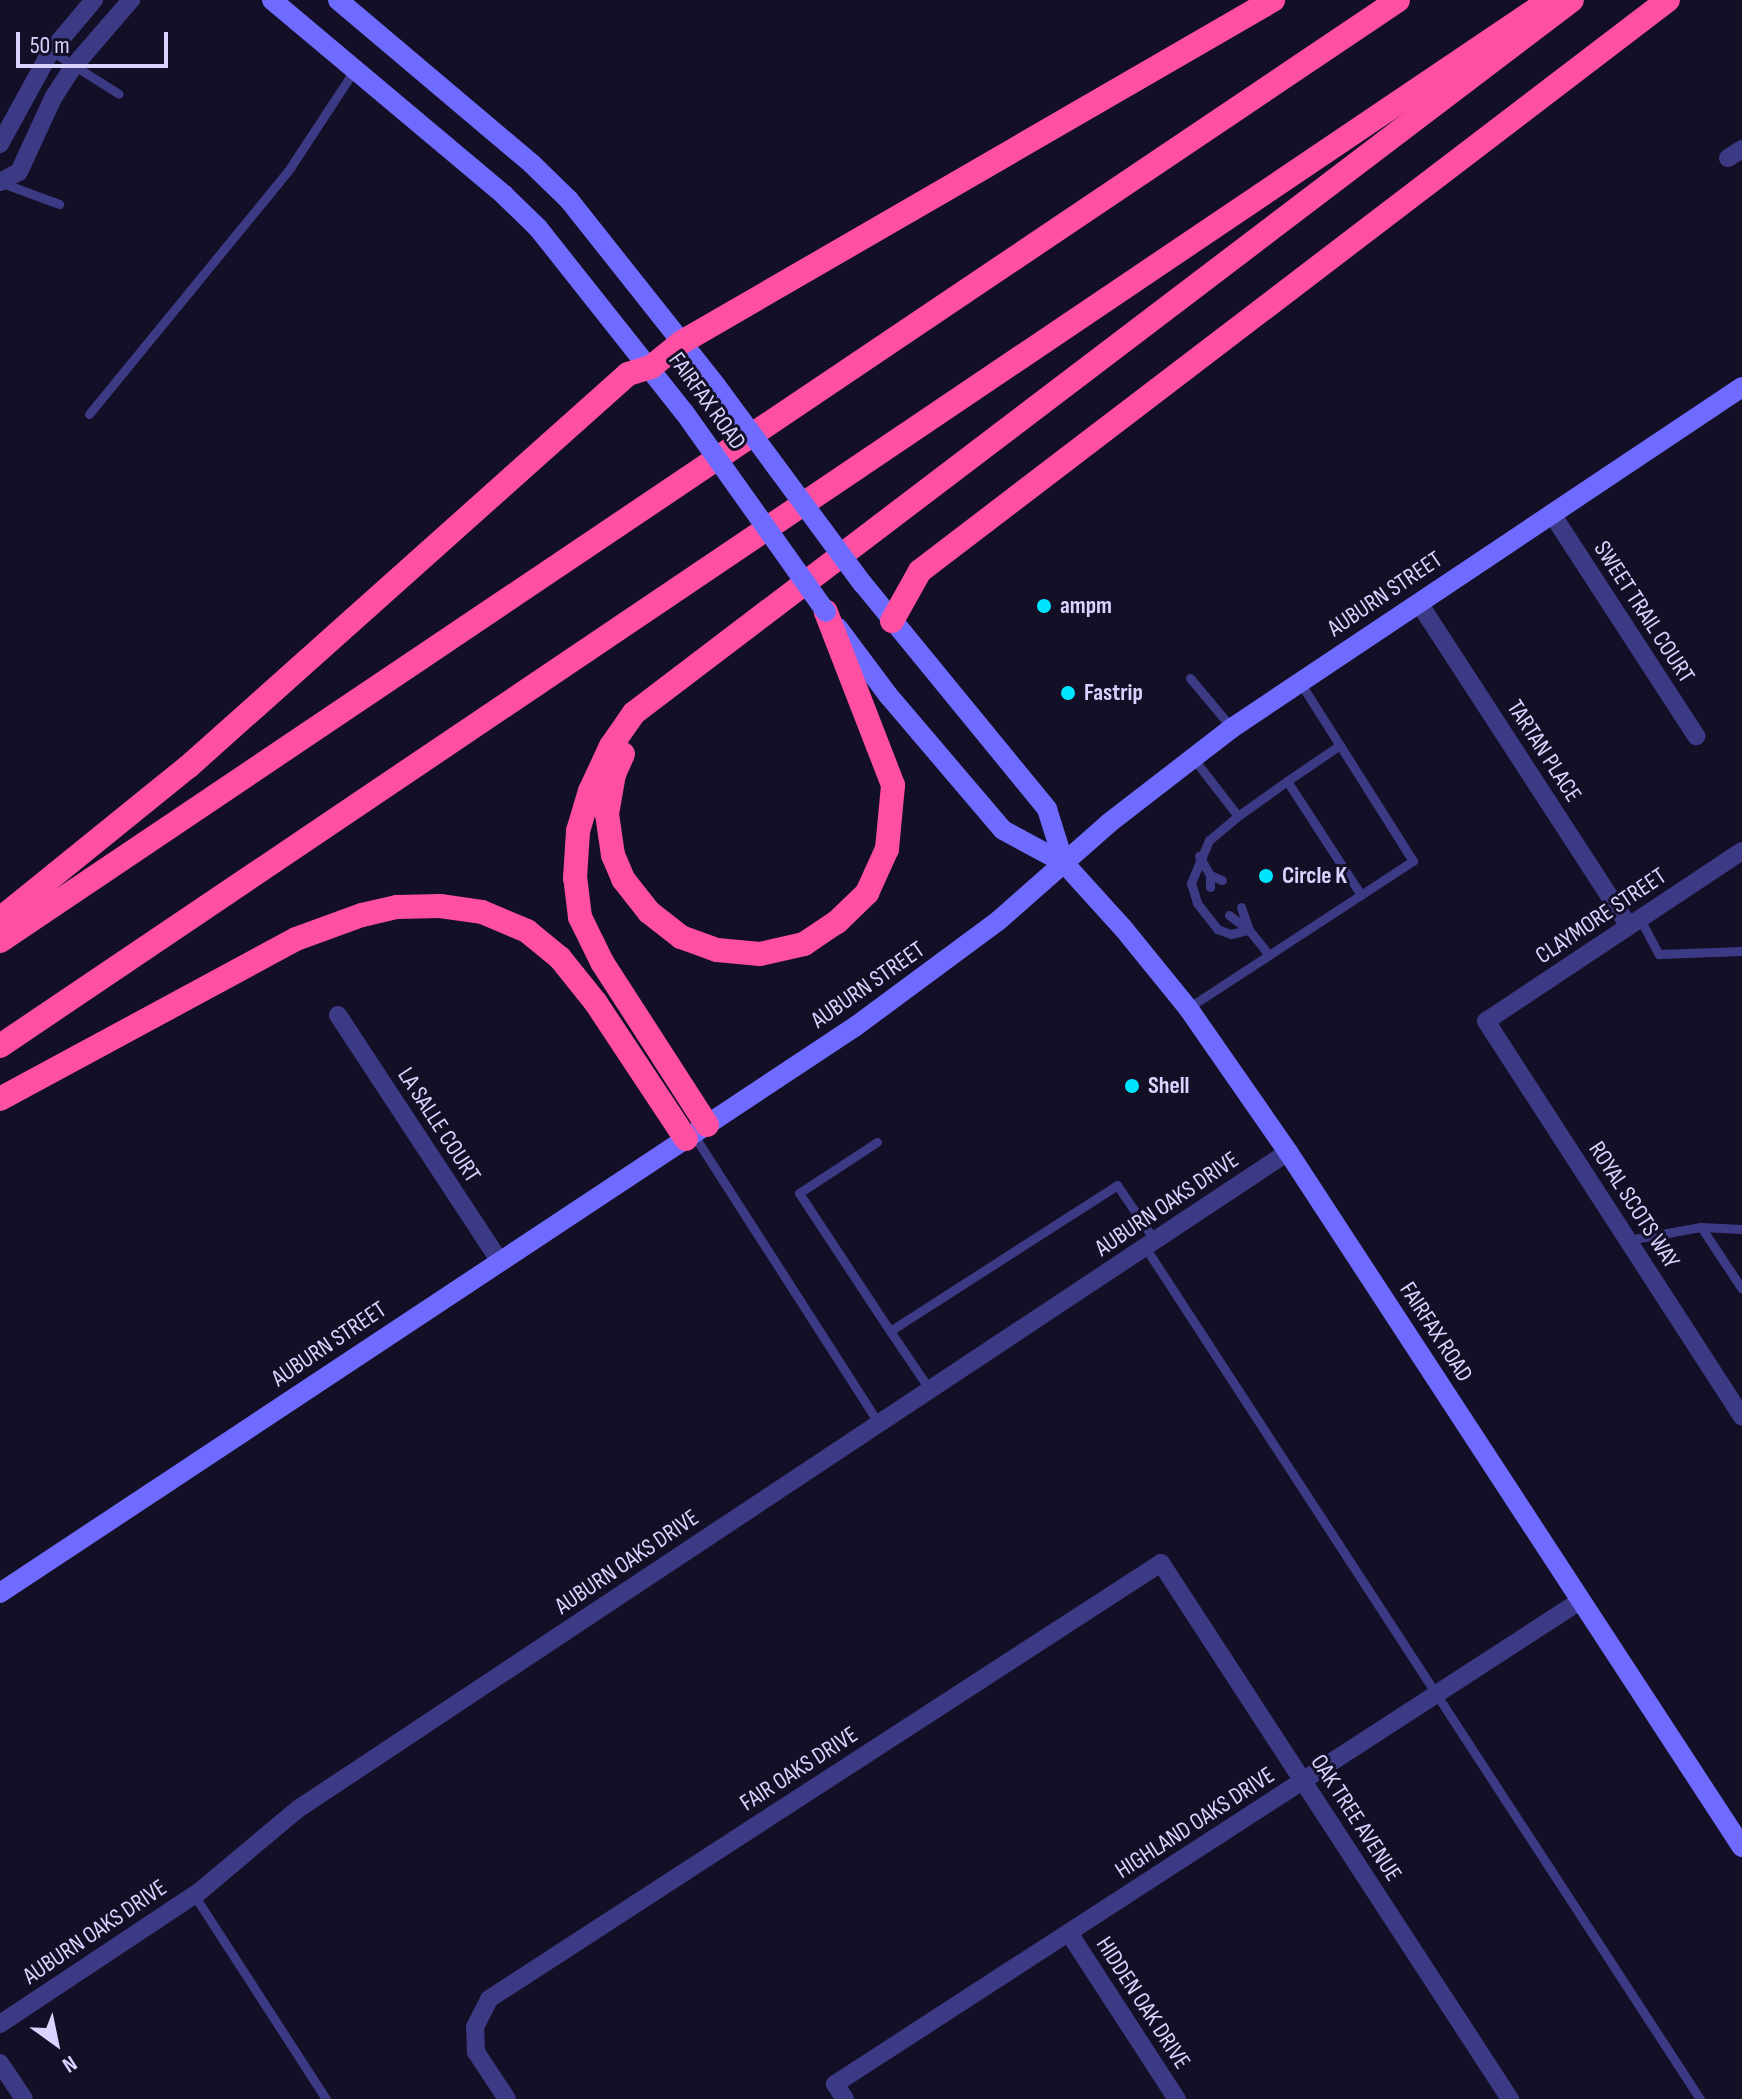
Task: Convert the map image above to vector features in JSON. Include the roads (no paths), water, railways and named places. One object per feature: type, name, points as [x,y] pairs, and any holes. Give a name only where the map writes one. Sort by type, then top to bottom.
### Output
[{"type":"highway","points":[[0,919],[188,767],[628,374],[651,367],[682,342],[1273,0]]},
{"type":"highway","points":[[0,941],[1398,0]]},
{"type":"highway","points":[[0,1046],[1550,0]]},
{"type":"highway","points":[[695,1132],[580,917],[575,878],[578,831],[590,791],[611,746],[634,713],[1572,0]]},
{"type":"highway","points":[[892,621],[920,571],[1668,0]]},
{"type":"highway","points":[[677,679],[630,741],[614,774],[607,814],[613,855],[623,879],[649,912],[681,937],[717,950],[760,954],[804,944],[837,922],[867,893],[887,849],[893,785],[826,612]]},
{"type":"highway","points":[[0,1099],[296,939],[362,915],[397,907],[440,906],[482,912],[527,931],[560,958],[695,1132]]},
{"type":"main road","name":"FAIRFAX ROAD","points":[[272,0],[504,195],[538,228],[651,367],[888,695],[1003,830],[1064,863],[1123,928],[1188,1008],[1288,1152],[1742,1847]]},
{"type":"main road","name":"FAIRFAX ROAD","points":[[338,0],[532,164],[569,200],[717,387],[892,621],[1047,809],[1064,863]]},
{"type":"main road","name":"AUBURN STREET","points":[[0,1593],[929,975],[1192,757],[1232,728],[1742,387]]},
{"type":"street","points":[[0,144],[51,51],[94,0]]},
{"type":"street","points":[[0,182],[19,172],[53,98],[73,67],[131,0]]},
{"type":"street","name":"SWEET TRAIL COURT","points":[[1552,514],[1696,736]]},
{"type":"street","name":"TARTAN PLACE","points":[[1419,603],[1634,923]]},
{"type":"street","name":"CLAYMORE STREET","points":[[1486,1021],[1742,851]]},
{"type":"street","name":"LA SALLE COURT","points":[[338,1015],[500,1262]]},
{"type":"street","name":"ROYAL SCOTS WAY","points":[[1486,1021],[1742,1416]]},
{"type":"street","name":"AUBURN OAKS DRIVE","points":[[0,2024],[194,1895],[298,1809],[1288,1152]]},
{"type":"street","name":"OAK TREE AVENUE","points":[[1161,1563],[1510,2099]]},
{"type":"street","name":"FAIR OAKS DRIVE","points":[[507,2099],[476,2052],[475,2027],[489,1999],[1161,1563]]},
{"type":"street","name":"HIGHLAND OAKS DRIVE","points":[[840,2092],[1069,1933],[1580,1601]]},
{"type":"street","name":"HIDDEN OAK DRIVE","points":[[1069,1933],[1177,2099]]},
{"type":"street","points":[[0,2063],[24,2099]]},
{"type":"lane","points":[[51,51],[119,94]]},
{"type":"lane","points":[[89,414],[290,168],[355,69]]},
{"type":"lane","points":[[0,182],[59,204]]},
{"type":"lane","points":[[1190,678],[1232,728]]},
{"type":"lane","points":[[1188,1008],[1413,861],[1300,682]]},
{"type":"lane","points":[[1249,930],[1231,934],[1217,929],[1197,903],[1191,883],[1199,856],[1209,840],[1238,816],[1340,745]]},
{"type":"lane","points":[[1192,757],[1238,816]]},
{"type":"lane","points":[[1287,781],[1361,895]]},
{"type":"lane","points":[[1199,856],[1210,875],[1210,887]]},
{"type":"lane","points":[[1210,875],[1222,880]]},
{"type":"lane","points":[[1241,907],[1249,930]]},
{"type":"lane","points":[[1229,915],[1249,930],[1269,955]]},
{"type":"lane","points":[[1634,923],[1659,954],[1741,949]]},
{"type":"lane","points":[[695,1132],[879,1424]]},
{"type":"lane","points":[[877,1142],[799,1193],[930,1390]]},
{"type":"lane","points":[[890,1331],[1117,1185],[1150,1244],[1700,2099]]},
{"type":"lane","points":[[1628,1240],[1701,1227],[1742,1229]]},
{"type":"lane","points":[[1701,1227],[1742,1289]]},
{"type":"lane","points":[[194,1895],[325,2099]]},
{"type":"place","name":"ampm","points":[[1044,606]]},
{"type":"place","name":"Fastrip","points":[[1068,693]]},
{"type":"place","name":"Circle K","points":[[1266,876]]},
{"type":"place","name":"Shell","points":[[1132,1086]]}]
